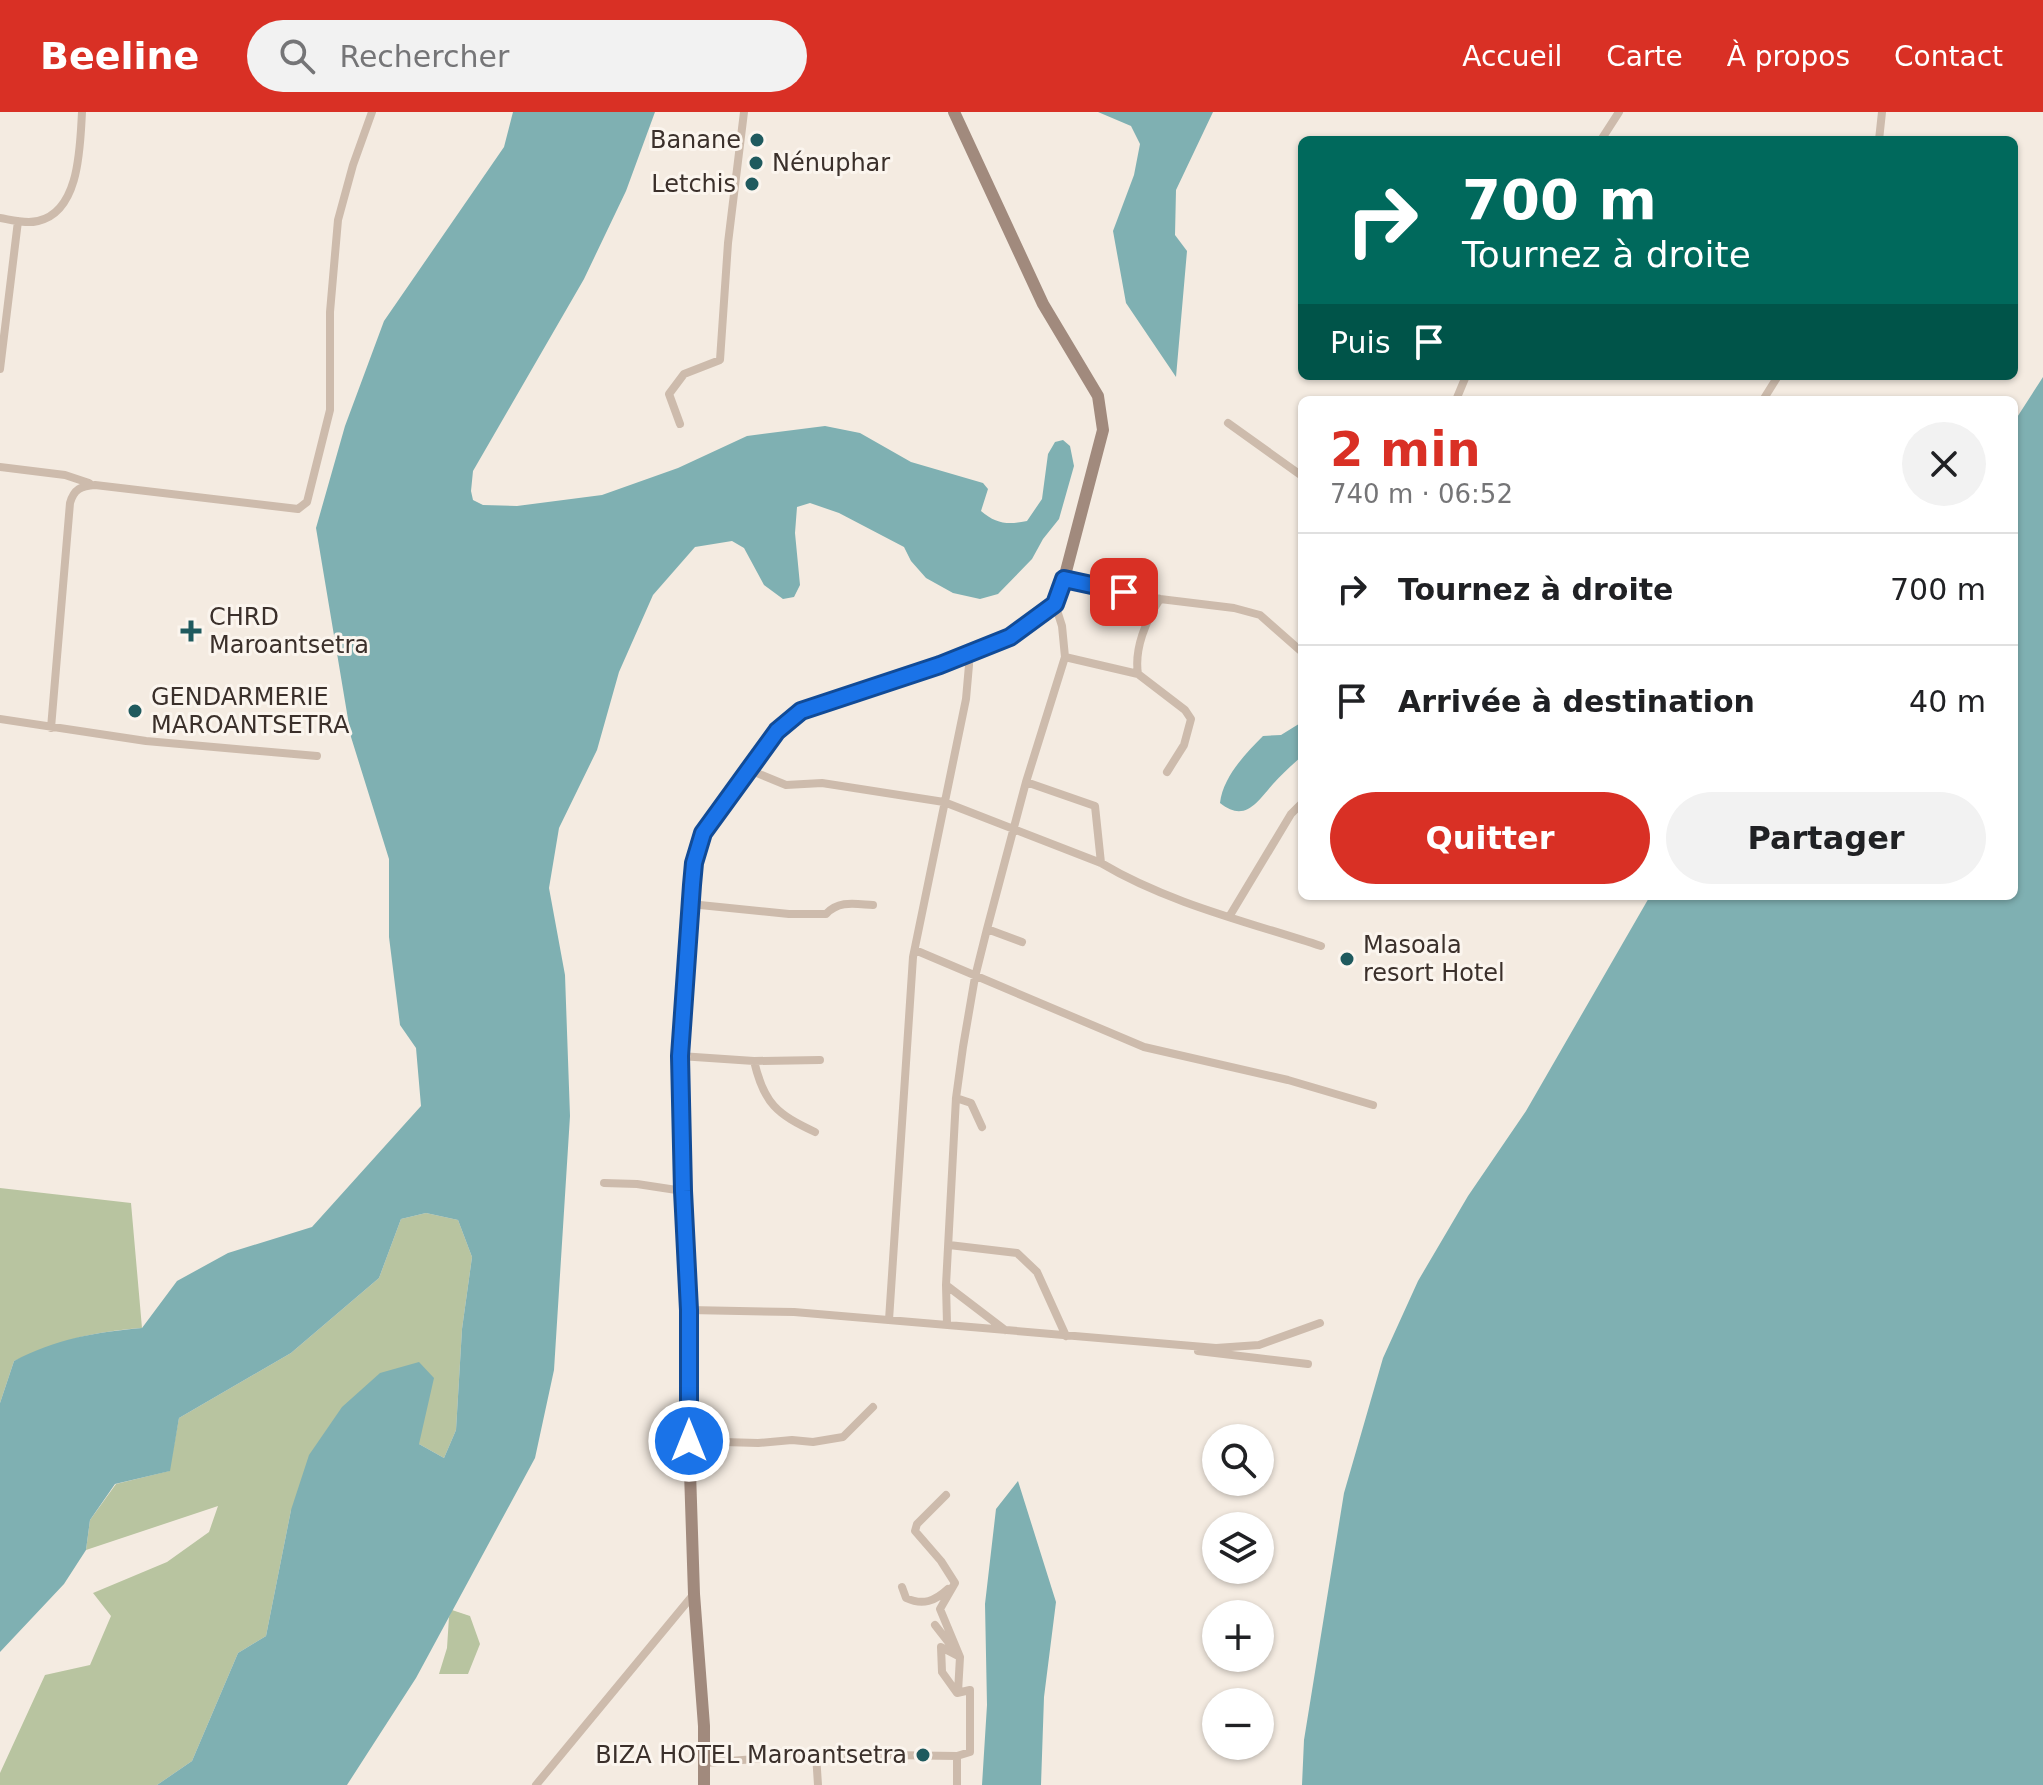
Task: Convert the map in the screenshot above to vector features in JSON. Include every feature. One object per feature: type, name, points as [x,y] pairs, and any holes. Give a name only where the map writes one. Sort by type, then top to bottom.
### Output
[{"type":"main road","points":[[704,1785],[694,1594],[680,1056],[694,863],[703,833],[747,769],[777,731],[801,711],[968,655],[1010,637],[1055,604],[1103,430],[1098,396],[1043,304],[954,112]]},
{"type":"street","points":[[0,218],[34,222],[46,219],[65,203],[73,180],[82,112]]},
{"type":"street","points":[[0,467],[65,475],[95,485],[298,509],[304,506],[317,468],[330,410],[330,312],[338,220],[372,112]]},
{"type":"street","points":[[680,424],[669,394],[684,374],[720,360],[728,243],[744,112]]},
{"type":"street","points":[[1604,136],[1619,112]]},
{"type":"street","points":[[1879,136],[1882,112]]},
{"type":"street","points":[[0,369],[18,221]]},
{"type":"street","points":[[1228,423],[1298,473]]},
{"type":"street","points":[[51,728],[70,503],[79,487],[95,485]]},
{"type":"street","points":[[1064,579],[1260,615],[1298,648]]},
{"type":"street","points":[[1138,674],[1144,628],[1160,599]]},
{"type":"street","points":[[947,1324],[946,1285],[956,1098],[975,977],[1026,782],[1065,657],[1062,626],[1055,604]]},
{"type":"street","points":[[889,1320],[915,950],[966,699],[968,655]]},
{"type":"street","points":[[1065,657],[1138,674],[1185,710],[1191,719],[1184,745],[1167,772]]},
{"type":"street","points":[[0,719],[146,741],[317,756]]},
{"type":"street","points":[[747,769],[786,785],[822,783],[944,802],[1229,917],[1321,946]]},
{"type":"street","points":[[1026,782],[1095,806],[1101,863]]},
{"type":"street","points":[[1229,917],[1284,825],[1298,808]]},
{"type":"street","points":[[690,904],[789,914],[826,914],[834,905],[846,903],[873,905]]},
{"type":"street","points":[[987,929],[1022,942]]},
{"type":"street","points":[[915,950],[1144,1047],[1288,1080],[1373,1105]]},
{"type":"street","points":[[680,1056],[754,1061],[820,1060]]},
{"type":"street","points":[[754,1061],[758,1078],[774,1109],[815,1132]]},
{"type":"street","points":[[956,1098],[971,1103],[982,1127]]},
{"type":"street","points":[[604,1183],[683,1191]]},
{"type":"street","points":[[949,1245],[1017,1253],[1037,1272],[1066,1336]]},
{"type":"street","points":[[946,1285],[1005,1330]]},
{"type":"street","points":[[689,1310],[794,1312],[1216,1348],[1259,1345],[1320,1323]]},
{"type":"street","points":[[1166,1343],[1214,1354],[1308,1364]]},
{"type":"street","points":[[689,1441],[813,1442],[843,1437],[873,1407]]},
{"type":"street","points":[[946,1495],[917,1524],[915,1531],[955,1583]]},
{"type":"street","points":[[902,1587],[906,1598],[916,1603],[937,1600],[955,1583]]},
{"type":"street","points":[[955,1583],[940,1609],[960,1657],[957,1693]]},
{"type":"street","points":[[536,1785],[694,1594]]},
{"type":"street","points":[[935,1625],[960,1657]]},
{"type":"street","points":[[957,1693],[942,1672],[941,1647],[960,1657]]},
{"type":"street","points":[[705,1763],[816,1754],[957,1756],[970,1752],[971,1738],[970,1690],[957,1693]]},
{"type":"street","points":[[816,1754],[818,1785]]},
{"type":"street","points":[[957,1756],[957,1785]]},
{"type":"green space","points":[[0,1188],[131,1203],[142,1328],[76,1338],[14,1361],[0,1403]]},
{"type":"green space","points":[[426,1213],[458,1220],[472,1257],[462,1329],[456,1430],[444,1458],[419,1444],[291,1510],[266,1636],[238,1653],[192,1761],[157,1785],[0,1785],[0,1773],[45,1675],[90,1665],[111,1616],[93,1593],[167,1562],[209,1532],[218,1506],[86,1550],[90,1520],[116,1484],[169,1471],[179,1418],[291,1353],[379,1278],[401,1219]]},
{"type":"green space","points":[[452,1610],[470,1616],[480,1644],[468,1674],[439,1674],[447,1648]]},
{"type":"water","points":[[513,112],[655,112],[626,191],[584,279],[473,471],[473,500],[483,505],[517,506],[602,495],[678,468],[747,436],[825,426],[860,433],[911,462],[983,483],[988,489],[981,511],[1002,522],[1027,521],[1042,499],[1048,454],[1055,442],[1063,440],[1070,446],[1074,466],[1059,519],[1032,559],[998,594],[980,599],[953,593],[926,578],[904,547],[839,513],[810,503],[797,507],[795,533],[800,585],[794,597],[783,599],[764,585],[744,548],[732,541],[695,547],[653,595],[619,672],[597,750],[559,828],[549,888],[565,975],[570,1116],[554,1370],[535,1458],[416,1678],[347,1785],[157,1785],[192,1761],[238,1653],[266,1636],[291,1510],[309,1455],[342,1407],[380,1373],[419,1362],[434,1378],[419,1444],[444,1458],[456,1430],[462,1329],[472,1257],[458,1220],[426,1213],[401,1219],[379,1278],[291,1353],[179,1418],[170,1471],[115,1484],[90,1520],[86,1550],[64,1584],[0,1652],[0,1403],[14,1361],[76,1338],[142,1328],[177,1281],[228,1253],[312,1227],[421,1106],[416,1048],[400,1025],[389,937],[389,859],[351,737],[316,528],[345,426],[384,321],[504,147]]},
{"type":"water","points":[[1098,112],[1213,112],[1176,190],[1175,235],[1187,251],[1176,377],[1126,303],[1113,231],[1134,175],[1140,144],[1131,126]]},
{"type":"water","points":[[2043,377],[2043,1785],[1302,1785],[1304,1740],[1344,1493],[1383,1358],[1418,1281],[1468,1196],[1526,1111],[1648,900],[2018,900],[2018,416]]},
{"type":"water","points":[[1298,724],[1298,760],[1250,808],[1237,811],[1220,803],[1225,784],[1242,758],[1263,736],[1281,735]]},
{"type":"water","points":[[1018,1481],[1056,1602],[1044,1697],[1041,1785],[982,1785],[987,1705],[985,1604],[996,1509]]},
{"type":"place","name":"Banane","points":[[757,140]]},
{"type":"place","name":"Nénuphar","points":[[756,163]]},
{"type":"place","name":"Letchis","points":[[752,184]]},
{"type":"place","name":"CHRD Maroantsetra","points":[[191,631]]},
{"type":"place","name":"GENDARMERIE MAROANTSETRA","points":[[135,711]]},
{"type":"place","name":"Masoala resort Hotel","points":[[1347,959]]},
{"type":"place","name":"BIZA HOTEL Maroantsetra","points":[[923,1755]]},
{"type":"route","points":[[689,1441],[689,1310],[680,1056],[694,863],[703,833],[757,755],[777,731],[801,711],[884,685],[1010,637],[1055,604],[1064,579],[1124,592]]}]
